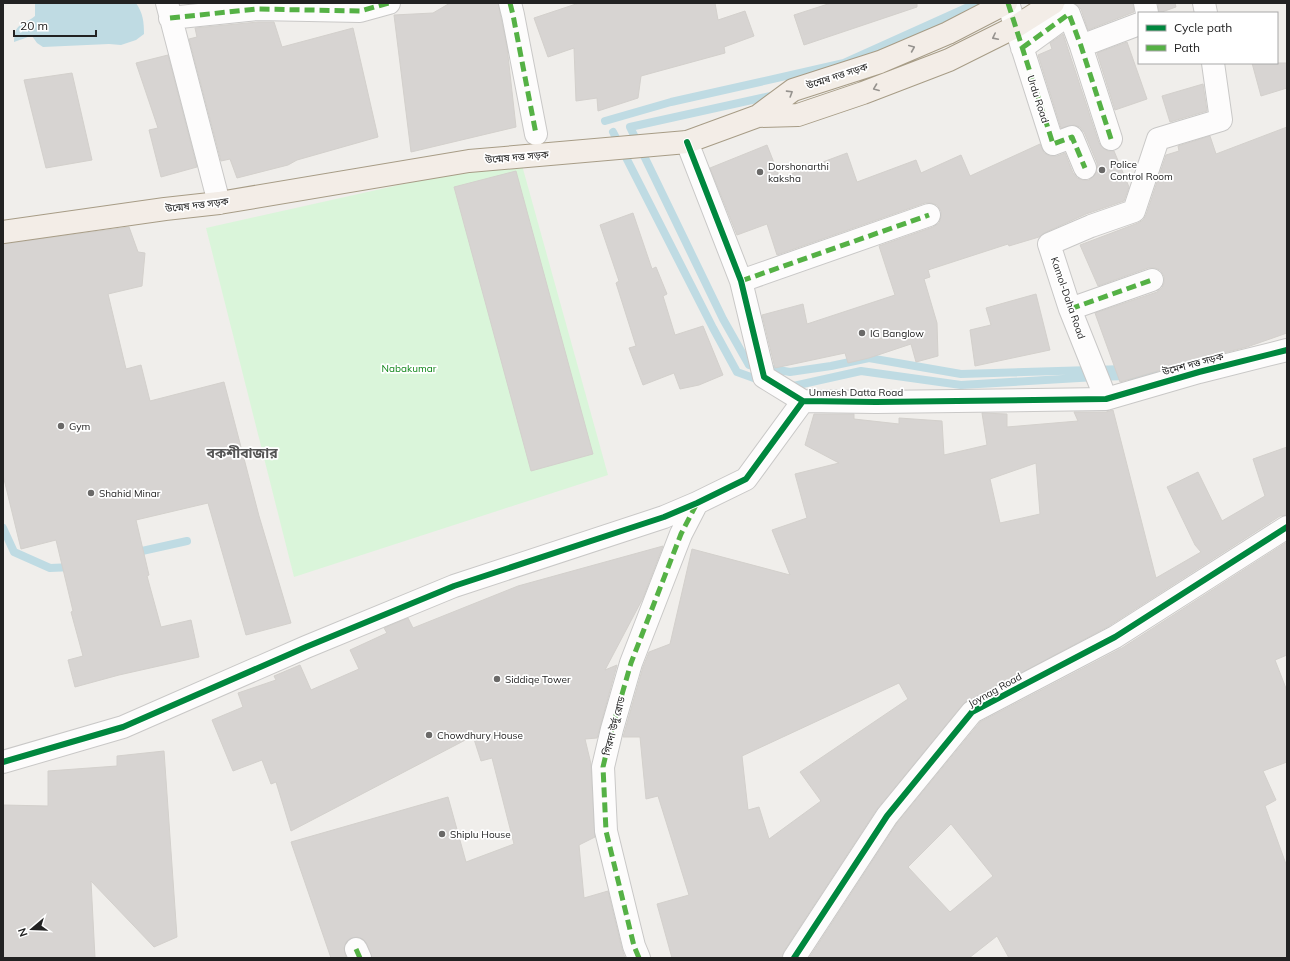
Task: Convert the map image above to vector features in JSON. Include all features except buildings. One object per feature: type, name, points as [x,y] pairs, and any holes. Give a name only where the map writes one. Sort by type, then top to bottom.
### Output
[{"type":"main road","name":"উন্মেষ দত্ত সড়ক","points":[[3,232],[219,203],[469,161],[687,142],[758,116],[793,90],[880,62],[948,33],[1007,3]]},
{"type":"main road","points":[[758,116],[798,115],[863,93],[949,60],[1016,27],[1053,3]]},
{"type":"main road","points":[[948,33],[959,55]]},
{"type":"street","points":[[219,203],[169,11],[257,9],[360,11],[389,3]]},
{"type":"street","points":[[510,3],[536,134]]},
{"type":"street","name":"Urdu Road","points":[[1007,3],[1053,144],[1072,138],[1085,168]]},
{"type":"street","points":[[1022,48],[1069,14],[1111,139]]},
{"type":"street","points":[[1081,46],[1138,24]]},
{"type":"street","name":"Kamol-Daha Road","points":[[1106,399],[1070,309],[1049,244],[1091,226],[1134,211],[1158,139],[1221,120],[1213,64]]},
{"type":"street","name":"Unmesh Datta Road","points":[[687,142],[741,281],[764,377],[804,401],[876,402],[1106,399]]},
{"type":"street","points":[[741,281],[929,215]]},
{"type":"street","points":[[1070,309],[1152,280]]},
{"type":"street","name":"উমেশ দত্ত সড়ক","points":[[1106,399],[1199,372],[1287,350]]},
{"type":"street","points":[[3,762],[123,726],[299,650],[454,586],[664,517],[697,503],[746,479],[804,401]]},
{"type":"street","name":"গিরদা উর্দু রোড","points":[[639,958],[634,946],[606,831],[603,767],[612,728],[631,663],[681,534],[697,503]]},
{"type":"street","name":"Joynag Road","points":[[794,958],[887,816],[972,712],[1115,637],[1287,527]]},
{"type":"green space","name":"Nabakumar","points":[[520,158],[608,475],[294,577],[206,228]]},
{"type":"water","points":[[35,3],[136,3],[143,18],[144,34],[136,40],[121,45],[109,44],[43,47],[37,43],[32,36],[14,42],[17,28],[35,16]]},
{"type":"waterway","points":[[605,121],[671,102],[844,63],[977,3]]},
{"type":"waterway","points":[[775,95],[630,127],[723,319],[749,365],[790,372],[831,366],[869,358],[961,374],[1125,369]]},
{"type":"waterway","points":[[613,132],[737,372],[762,381]]},
{"type":"waterway","points":[[789,387],[861,371],[961,385],[1156,375]]},
{"type":"waterway","points":[[3,528],[14,552],[50,568],[73,567]]},
{"type":"waterway","points":[[133,553],[187,541]]},
{"type":"marked path","points":[[170,18],[257,9],[360,11],[389,3]]},
{"type":"marked path","points":[[510,3],[536,134]]},
{"type":"marked path","points":[[1008,3],[1053,144],[1072,137],[1085,168]]},
{"type":"marked path","points":[[1022,48],[1069,14],[1111,139]]},
{"type":"marked path","points":[[741,281],[929,215]]},
{"type":"marked path","points":[[1070,309],[1152,280]]},
{"type":"marked path","points":[[639,958],[634,946],[606,831],[603,767],[631,663],[681,534],[697,503]]},
{"type":"marked path","points":[[356,949],[360,958]]},
{"type":"cycle path","points":[[687,142],[741,281],[764,377],[803,401],[876,402],[1106,399],[1199,372],[1287,350]]},
{"type":"cycle path","points":[[3,762],[123,727],[306,647],[454,586],[664,517],[697,503],[746,479],[803,401]]},
{"type":"cycle path","points":[[794,958],[887,816],[972,712],[1115,637],[1287,527]]},
{"type":"place","name":"Police Control Room","points":[[1102,170]]},
{"type":"place","name":"Dorshonarthi kaksha","points":[[760,172]]},
{"type":"place","name":"IG Banglow","points":[[862,333]]},
{"type":"place","name":"Gym","points":[[61,426]]},
{"type":"place","name":"Shahid Minar","points":[[91,493]]},
{"type":"place","name":"Siddiqe Tower","points":[[497,679]]},
{"type":"place","name":"Chowdhury House","points":[[429,735]]},
{"type":"place","name":"Shiplu House","points":[[442,834]]},
{"type":"district","name":"বকশীবাজার","points":[[242,453]]}]
